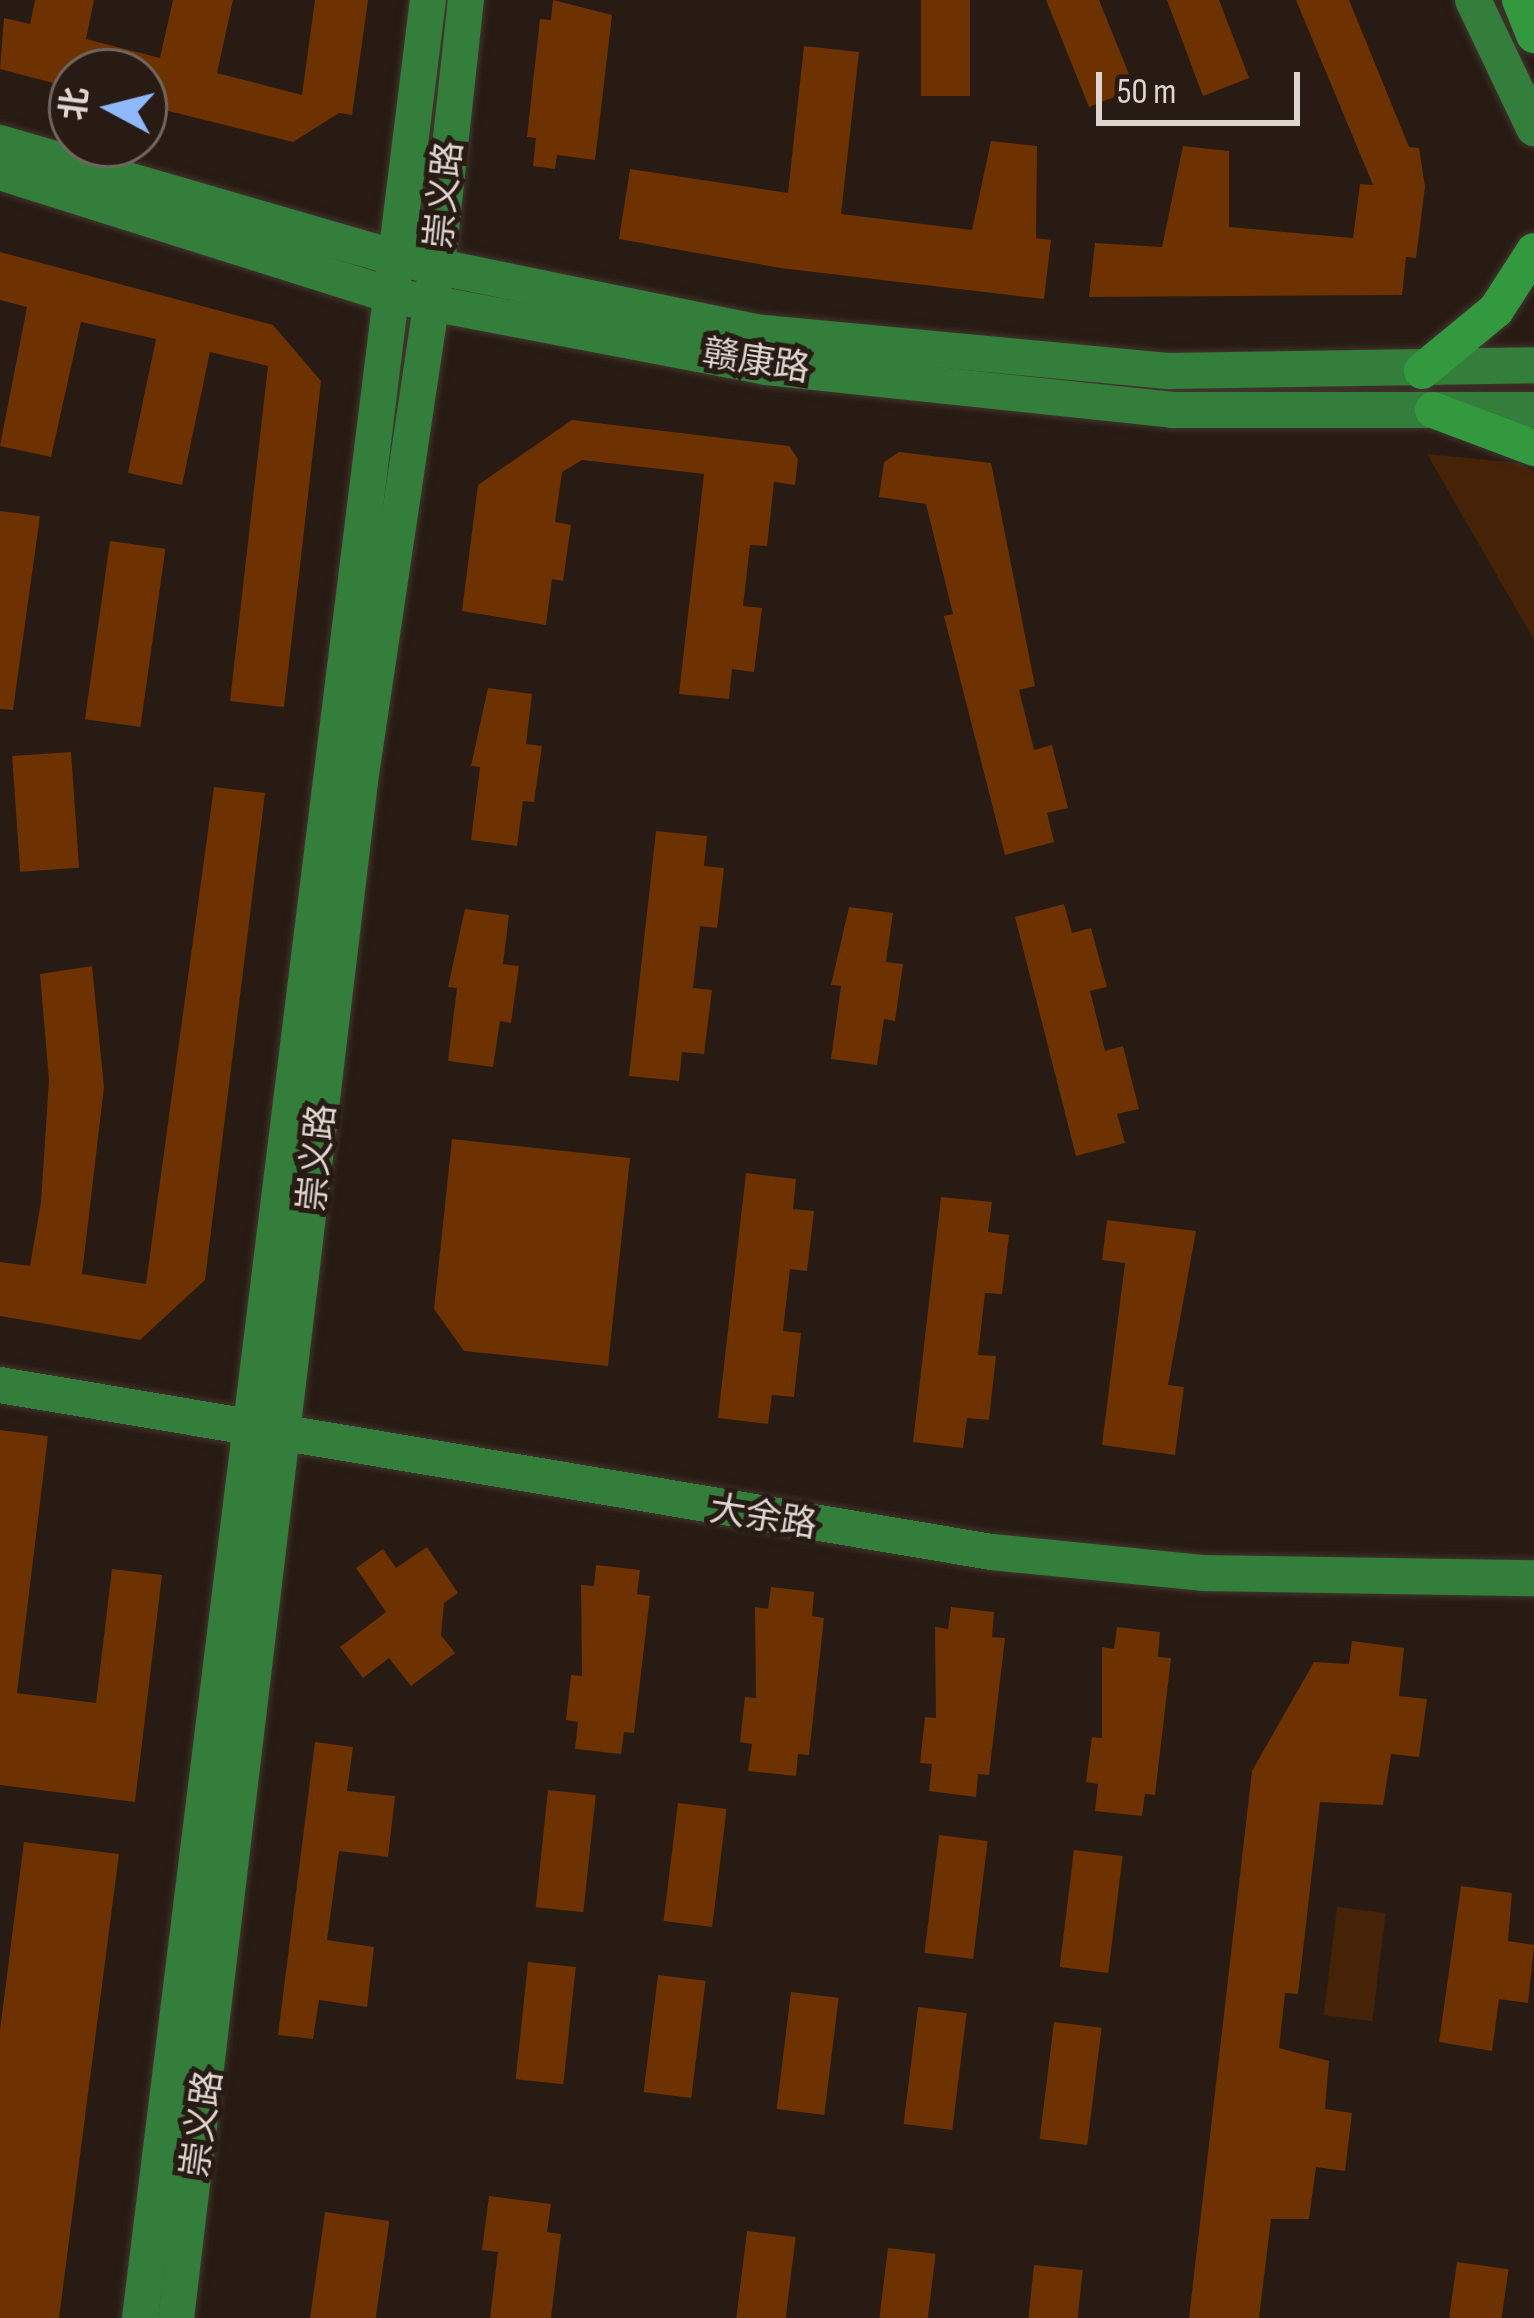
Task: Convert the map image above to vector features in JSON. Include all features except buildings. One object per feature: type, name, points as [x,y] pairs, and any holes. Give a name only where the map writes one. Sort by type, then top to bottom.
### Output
[{"type":"main road","name":"崇义路","points":[[176,2318],[428,0]]},
{"type":"main road","name":"崇义路","points":[[140,2318],[437,266],[466,0]]},
{"type":"main road","points":[[1473,0],[1534,128]]},
{"type":"main road","points":[[1520,0],[1534,35]]},
{"type":"main road","name":"赣康路","points":[[0,143],[400,259],[755,332],[1031,363],[1421,371],[1534,365]]},
{"type":"main road","name":"赣康路","points":[[0,172],[394,296],[766,367],[1172,410],[1534,410]]},
{"type":"main road","points":[[1421,371],[1496,310],[1534,251]]},
{"type":"main road","points":[[1433,410],[1534,448]]},
{"type":"main road","name":"大余路","points":[[0,1385],[992,1552],[1202,1573],[1534,1577]]},
{"type":"shaded area","points":[[1427,454],[1519,463],[1534,472],[1534,640]]},
{"type":"shaded area","points":[[1337,1907],[1386,1913],[1372,2021],[1324,2015]]}]
